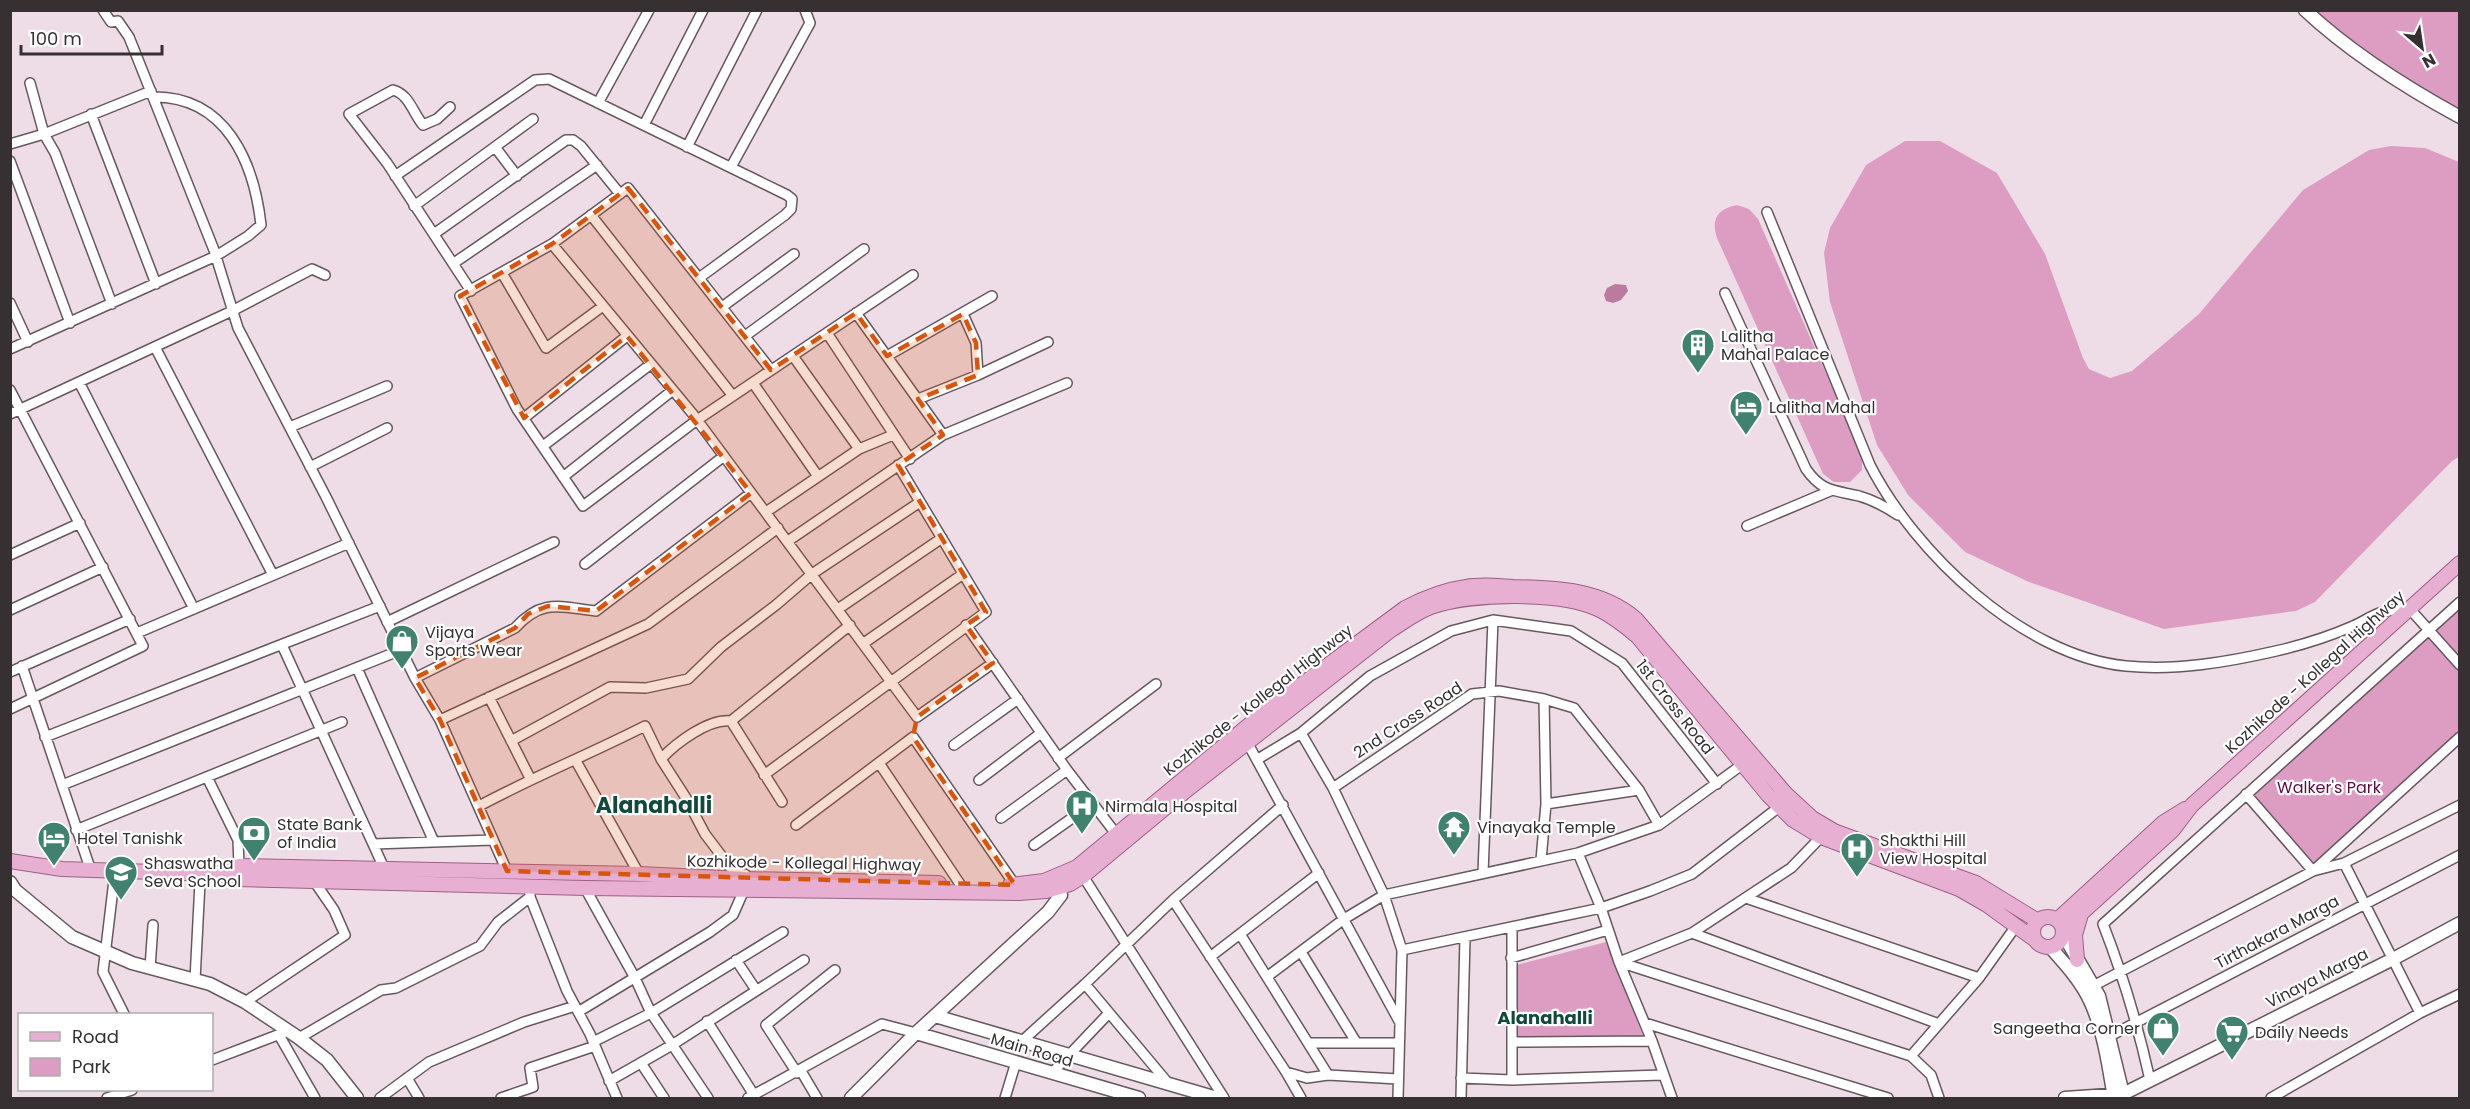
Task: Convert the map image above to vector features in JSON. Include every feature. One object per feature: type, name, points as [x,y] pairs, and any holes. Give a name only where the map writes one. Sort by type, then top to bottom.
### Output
[{"type":"main road","name":"Kozhikode - Kollegal Highway","points":[[2061,928],[2173,830],[2192,805],[2460,563]]},
{"type":"main road","name":"Kozhikode - Kollegal Highway","points":[[1058,882],[1083,876],[1120,838],[1266,711],[1376,627],[1426,597],[1477,586],[1544,587],[1582,592],[1604,599],[1642,624],[1786,794],[1820,824],[1859,846],[1987,904],[2034,939]]},
{"type":"main road","name":"Kozhikode - Kollegal Highway","points":[[10,861],[91,871],[217,874],[236,879],[530,892],[585,888],[745,885],[960,884],[1046,891],[1247,742],[1391,630],[1430,608],[1452,601],[1478,597],[1555,598],[1598,609],[1618,620],[1637,636],[1779,807],[1793,820],[1821,837],[1859,846],[1976,883],[2038,921]]},
{"type":"main road","name":"Kozhikode - Kollegal Highway","points":[[2061,928],[2084,895],[2164,822],[2192,805]]},
{"type":"main road","name":"Kozhikode - Kollegal Highway","points":[[217,874],[239,866],[384,868],[639,874],[745,885],[1017,889]]},
{"type":"main road","points":[[2015,907],[2049,912],[2059,910],[2084,895]]},
{"type":"main road","points":[[2078,960],[2075,935],[2077,921],[2082,912]]},
{"type":"main road","points":[[2047,917],[2061,928],[2059,943],[2050,947],[2041,945],[2034,939],[2033,929],[2038,921],[2047,917]]},
{"type":"street","points":[[103,10],[111,22],[118,21],[129,37],[216,256],[238,328],[415,678],[440,720],[507,871]]},
{"type":"street","points":[[598,103],[649,10]]},
{"type":"street","points":[[644,125],[703,10]]},
{"type":"street","points":[[687,147],[757,10]]},
{"type":"street","points":[[731,167],[810,23],[805,10]]},
{"type":"street","points":[[2305,10],[2355,51],[2397,80],[2460,117]]},
{"type":"street","points":[[394,176],[535,80],[549,79],[792,199],[791,209],[699,278]]},
{"type":"street","points":[[30,83],[44,134],[55,153],[112,304]]},
{"type":"street","points":[[450,107],[437,119],[423,125],[406,98],[400,92],[393,90],[349,114],[454,263],[471,291]]},
{"type":"street","points":[[10,144],[44,134],[91,114],[152,94],[172,96],[217,118],[232,134],[246,165],[259,205],[261,225],[216,256],[10,349]]},
{"type":"street","points":[[91,114],[156,284]]},
{"type":"street","points":[[414,206],[533,119]]},
{"type":"street","points":[[434,234],[566,140],[573,140],[581,146],[620,194]]},
{"type":"street","points":[[495,147],[517,176]]},
{"type":"street","points":[[10,161],[70,322]]},
{"type":"street","points":[[454,263],[597,165]]},
{"type":"street","points":[[771,370],[628,188],[552,244],[460,296],[524,418],[583,506],[697,420],[913,275]]},
{"type":"street","points":[[1767,212],[1870,465],[1891,502],[1963,584],[2016,625],[2045,641],[2098,661],[2126,666],[2161,667],[2192,665],[2274,652],[2328,636],[2382,612],[2409,608],[2460,665]]},
{"type":"street","points":[[591,215],[733,396]]},
{"type":"street","points":[[552,244],[697,420],[864,642],[917,717]]},
{"type":"street","points":[[745,336],[864,249]]},
{"type":"street","points":[[722,307],[794,254]]},
{"type":"street","points":[[10,414],[232,311],[312,269],[325,276]]},
{"type":"street","points":[[502,273],[546,348],[603,306]]},
{"type":"street","points":[[1725,293],[1813,480],[1830,490],[1877,502],[1907,522]]},
{"type":"street","points":[[887,356],[992,296]]},
{"type":"street","points":[[10,303],[28,342]]},
{"type":"street","points":[[856,313],[943,435]]},
{"type":"street","points":[[963,314],[976,343],[978,375]]},
{"type":"street","points":[[827,333],[910,459]]},
{"type":"street","points":[[524,418],[627,336]]},
{"type":"street","points":[[918,399],[978,375],[1048,342]]},
{"type":"street","points":[[155,347],[273,575]]},
{"type":"street","points":[[793,356],[859,449]]},
{"type":"street","points":[[543,446],[651,364]]},
{"type":"street","points":[[79,382],[194,609]]},
{"type":"street","points":[[753,383],[817,475]]},
{"type":"street","points":[[788,541],[943,435],[1067,383]]},
{"type":"street","points":[[290,427],[387,386]]},
{"type":"street","points":[[10,390],[143,646],[10,709]]},
{"type":"street","points":[[563,477],[672,390]]},
{"type":"street","points":[[310,467],[387,428]]},
{"type":"street","points":[[766,512],[817,475],[859,449],[893,435]]},
{"type":"street","points":[[585,564],[724,456]]},
{"type":"street","points":[[764,775],[986,612],[898,465]]},
{"type":"street","points":[[1748,525],[1830,490]]},
{"type":"street","points":[[415,678],[496,639],[515,628],[528,614],[548,606],[596,611],[751,493]]},
{"type":"street","points":[[511,741],[610,687],[646,688],[688,679],[721,647],[812,574],[920,502]]},
{"type":"street","points":[[11,553],[80,523]]},
{"type":"street","points":[[440,720],[648,624],[778,528]]},
{"type":"street","points":[[838,609],[942,538]]},
{"type":"street","points":[[387,622],[554,542]]},
{"type":"street","points":[[137,633],[348,543]]},
{"type":"street","points":[[10,610],[103,567]]},
{"type":"street","points":[[864,642],[963,574]]},
{"type":"street","points":[[2150,1080],[2137,1022],[2103,924],[2460,602]]},
{"type":"street","points":[[45,737],[380,606]]},
{"type":"street","points":[[10,672],[130,620]]},
{"type":"street","points":[[1483,873],[1488,692],[1493,620]]},
{"type":"street","name":"1st Cross Road","points":[[1258,759],[1302,733],[1370,676],[1451,631],[1493,620],[1571,631],[1622,663],[1717,784]]},
{"type":"street","points":[[731,721],[850,625]]},
{"type":"street","points":[[966,625],[1066,770],[1120,838]]},
{"type":"street","points":[[282,645],[384,868]]},
{"type":"street","points":[[62,785],[401,650]]},
{"type":"street","points":[[796,825],[913,737],[917,717],[993,663]]},
{"type":"street","points":[[22,666],[91,871]]},
{"type":"street","points":[[357,668],[434,842]]},
{"type":"street","points":[[1058,758],[1156,684]]},
{"type":"street","name":"2nd Cross Road","points":[[1332,789],[1472,694],[1499,691],[1544,699],[1574,708],[1639,790],[1659,825]]},
{"type":"street","points":[[489,697],[531,780]]},
{"type":"street","points":[[954,745],[1018,699]]},
{"type":"street","points":[[1541,860],[1546,804],[1544,699]]},
{"type":"street","points":[[661,759],[674,745],[720,719],[731,721],[782,802]]},
{"type":"street","points":[[76,830],[342,722]]},
{"type":"street","points":[[380,1098],[429,1062],[524,1022],[577,1009],[635,978],[710,932],[733,915],[745,885],[745,874],[733,871],[705,834],[686,798],[661,759],[645,726],[479,807]]},
{"type":"street","points":[[979,780],[1041,733]]},
{"type":"street","points":[[1302,733],[1383,895],[1402,950],[1398,1098]]},
{"type":"street","points":[[913,737],[1017,889]]},
{"type":"street","points":[[2313,871],[2460,737]]},
{"type":"street","points":[[1247,742],[1400,1023]]},
{"type":"street","points":[[576,761],[639,874]]},
{"type":"street","points":[[879,763],[960,884]]},
{"type":"street","points":[[1268,976],[1344,919],[1383,895],[1578,853],[1659,825],[1743,764]]},
{"type":"street","points":[[1001,818],[1066,770]]},
{"type":"street","points":[[207,777],[238,840],[239,866]]},
{"type":"street","points":[[1546,804],[1639,790]]},
{"type":"street","points":[[2246,794],[2313,871]]},
{"type":"street","points":[[1034,844],[1092,804]]},
{"type":"street","points":[[1021,1042],[1173,900],[1283,805]]},
{"type":"street","points":[[2093,986],[2313,871],[2344,863],[2460,805]]},
{"type":"street","points":[[1402,950],[1601,908],[1692,874],[1779,807]]},
{"type":"street","points":[[1619,962],[1692,933],[1791,868],[1821,837]]},
{"type":"street","points":[[373,844],[493,840]]},
{"type":"street","points":[[1578,853],[1672,1098]]},
{"type":"street","name":"Tirthakara Marga","points":[[2110,1036],[2460,855]]},
{"type":"street","points":[[2344,863],[2420,1013]]},
{"type":"street","points":[[115,872],[103,972],[124,1013]]},
{"type":"street","points":[[1210,957],[1319,873]]},
{"type":"street","points":[[1083,876],[1224,1098]]},
{"type":"street","points":[[245,1002],[345,935],[334,910],[314,881]]},
{"type":"street","points":[[10,882],[15,890],[72,937],[150,968],[210,984],[245,1002],[327,1060],[357,1098]]},
{"type":"street","points":[[195,980],[200,882]]},
{"type":"street","points":[[856,1096],[916,1034],[1048,912],[1060,894],[1058,882]]},
{"type":"street","points":[[585,888],[635,978],[651,1013],[708,1098]]},
{"type":"street","points":[[213,1060],[289,1035],[381,990],[396,988],[480,946],[498,922],[530,892],[567,991],[594,1044],[617,1098]]},
{"type":"street","points":[[1746,898],[1979,978]]},
{"type":"street","points":[[1173,900],[1301,1098]]},
{"type":"street","name":"Vinaya Marga","points":[[2118,1096],[2393,959],[2460,922]]},
{"type":"street","points":[[150,968],[153,925]]},
{"type":"street","points":[[1911,1056],[1979,978],[2016,926]]},
{"type":"street","points":[[1512,927],[1512,1080]]},
{"type":"street","points":[[2061,928],[2093,986],[2103,1010],[2110,1036],[2118,1096]]},
{"type":"street","points":[[1511,958],[1608,930]]},
{"type":"street","points":[[501,1098],[533,1087],[530,1068],[594,1044],[651,1013],[783,932]]},
{"type":"street","points":[[1692,933],[1939,1024]]},
{"type":"street","points":[[1240,934],[1328,1075]]},
{"type":"street","points":[[1461,1098],[1465,938]]},
{"type":"street","points":[[2050,947],[2068,968],[2091,1002],[2118,1096]]},
{"type":"street","points":[[1300,952],[1356,1042]]},
{"type":"street","points":[[736,960],[756,990]]},
{"type":"street","points":[[609,1081],[672,1045],[804,960]]},
{"type":"street","points":[[1619,962],[1911,1056],[1931,1075],[1939,1098]]},
{"type":"street","points":[[817,1098],[766,1025],[835,970]]},
{"type":"street","points":[[1085,984],[1170,1085]]},
{"type":"street","points":[[2271,1098],[2420,1013],[2460,994]]},
{"type":"street","points":[[1052,1073],[1109,1013]]},
{"type":"street","points":[[935,1016],[1217,1098]]},
{"type":"street","points":[[707,1021],[751,1097],[882,1024],[916,1034]]},
{"type":"street","points":[[1645,1023],[1888,1098]]},
{"type":"street","name":"Main Road","points":[[916,1034],[1052,1073],[1112,1094],[1139,1098]]},
{"type":"street","points":[[289,1035],[315,1098]]},
{"type":"street","points":[[1512,1042],[1652,1041]]},
{"type":"street","points":[[1309,1043],[1399,1043]]},
{"type":"street","points":[[1005,1098],[1016,1062]]},
{"type":"street","points":[[641,1063],[664,1098]]},
{"type":"street","points":[[1286,1072],[1307,1078],[1328,1075],[1398,1079]]},
{"type":"street","points":[[1461,1078],[1512,1080],[1662,1075]]},
{"type":"street","points":[[407,1078],[419,1098]]},
{"type":"street","points":[[107,1098],[126,1091]]},
{"type":"street","points":[[2065,1098],[2118,1096]]},
{"type":"highlighted area","points":[[628,188],[771,370],[856,313],[887,356],[963,314],[976,343],[978,375],[918,399],[943,435],[898,465],[986,612],[966,625],[993,663],[917,717],[913,737],[1015,885],[507,871],[440,720],[415,678],[515,628],[528,614],[548,606],[596,611],[751,493],[627,336],[524,418],[460,296],[552,244]]},
{"type":"green space","points":[[2308,11],[2459,11],[2459,115],[2398,78]]},
{"type":"green space","points":[[1905,141],[1940,141],[1997,173],[2045,254],[2089,369],[2110,378],[2132,371],[2199,314],[2303,190],[2369,150],[2391,146],[2425,148],[2459,162],[2459,457],[2452,461],[2315,602],[2296,611],[2164,629],[2029,582],[1965,552],[1908,495],[1877,445],[1830,302],[1824,253],[1830,228],[1866,165]]},
{"type":"green space","points":[[1737,205],[1749,209],[1758,219],[1862,455],[1862,470],[1850,482],[1834,482],[1823,474],[1717,238],[1715,220],[1717,216],[1725,209]]},
{"type":"green space","name":"Walker's Park","points":[[2459,605],[2459,737],[2313,871],[2246,794]]},
{"type":"green space","points":[[1606,942],[1643,1036],[1518,1037],[1516,965]]},
{"type":"shaded area","points":[[1615,284],[1626,285],[1628,291],[1621,300],[1613,303],[1606,301],[1604,295],[1607,288]]},
{"type":"place","name":"Lalitha Mahal Palace","points":[[1698,374]]},
{"type":"place","name":"Lalitha Mahal","points":[[1746,436]]},
{"type":"place","name":"Vijaya Sports Wear","points":[[402,670]]},
{"type":"place","name":"Nirmala Hospital","points":[[1082,835]]},
{"type":"place","name":"Vinayaka Temple","points":[[1454,856]]},
{"type":"place","name":"State Bank of India","points":[[254,862]]},
{"type":"place","name":"Hotel Tanishk","points":[[54,867]]},
{"type":"place","name":"Shakthi Hill View Hospital","points":[[1857,878]]},
{"type":"place","name":"Shaswatha Seva School","points":[[121,901]]},
{"type":"place","name":"Sangeetha Corner","points":[[2163,1057]]},
{"type":"place","name":"Daily Needs","points":[[2232,1061]]},
{"type":"district","name":"Alanahalli","points":[[654,805]]},
{"type":"district","name":"Alanahalli","points":[[1545,1017]]}]
